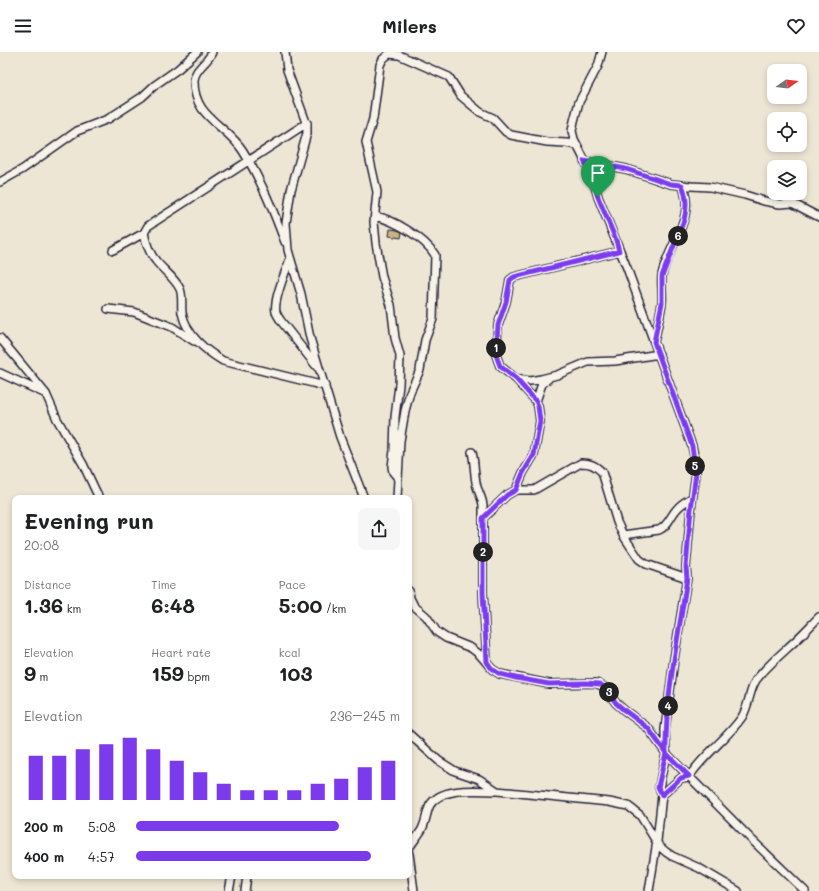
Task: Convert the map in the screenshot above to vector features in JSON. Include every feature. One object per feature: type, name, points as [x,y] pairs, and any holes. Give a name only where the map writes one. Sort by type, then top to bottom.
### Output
[{"type":"street","points":[[0,182],[24,169],[77,131],[108,120],[142,97],[197,52]]},
{"type":"street","points":[[212,52],[195,76],[194,89],[198,100],[204,111],[237,143],[262,184],[288,250]]},
{"type":"street","points":[[285,52],[287,70],[307,123],[307,133],[291,190],[286,223],[288,250],[301,294],[310,338],[340,437],[363,495]]},
{"type":"street","points":[[602,52],[598,66],[579,102],[572,131],[584,161],[592,175],[598,197],[627,268],[659,354],[692,446],[696,473],[692,498],[686,567],[687,578],[674,659],[666,730],[666,753],[658,787],[662,795],[658,841],[649,891]]},
{"type":"street","points":[[398,478],[393,472],[392,467],[394,450],[394,417],[399,385],[400,356],[395,338],[391,305],[382,277],[376,243],[374,222],[377,192],[366,148],[366,138],[373,119],[378,87],[378,68],[383,58],[389,54],[399,55],[449,77],[461,96],[480,112],[490,115],[506,132],[511,135],[547,142],[577,145]]},
{"type":"street","points":[[113,250],[144,233],[148,226],[307,123]]},
{"type":"street","points":[[584,161],[626,169],[671,184],[710,187],[746,195],[764,201],[780,204],[792,203],[819,216]]},
{"type":"street","points":[[654,342],[662,303],[662,276],[686,212],[685,191],[682,185]]},
{"type":"street","points":[[375,216],[385,218],[400,226],[422,241],[435,255],[433,319],[425,340],[420,370],[410,392],[405,411],[400,441],[397,495]]},
{"type":"street","points":[[144,233],[147,247],[154,260],[180,288],[183,314],[188,330],[210,353],[223,361],[325,386]]},
{"type":"street","points":[[516,490],[523,473],[534,455],[540,430],[540,414],[536,401],[516,379],[500,366],[496,355],[498,325],[506,302],[510,280],[514,277],[619,251]]},
{"type":"street","points":[[290,259],[277,298],[276,312],[280,321],[294,336],[321,372]]},
{"type":"street","points":[[108,309],[134,312],[172,327],[200,344]]},
{"type":"street","points":[[0,338],[46,394],[57,419],[83,464],[98,495]]},
{"type":"street","points":[[516,379],[530,381],[549,378],[588,362],[615,361],[659,354]]},
{"type":"street","points":[[0,373],[46,394]]},
{"type":"street","points":[[536,401],[542,384],[549,378]]},
{"type":"street","points":[[472,452],[475,463],[477,487],[482,496],[483,593],[487,662]]},
{"type":"street","points":[[483,518],[507,495],[516,490],[534,490],[580,463],[589,463],[597,466],[602,472],[617,522],[623,535],[639,559],[646,564],[687,578]]},
{"type":"street","points":[[623,535],[659,530],[663,528],[675,510],[692,498]]},
{"type":"street","points":[[412,602],[414,606],[426,616],[437,632],[446,638],[471,648],[479,654],[492,669],[500,674],[549,684],[600,684],[616,703],[648,728],[666,753],[805,891]]},
{"type":"street","points":[[662,795],[681,778],[689,776],[696,766],[712,751],[742,717],[747,707],[755,682],[773,661],[819,617]]},
{"type":"street","points":[[412,737],[439,761],[455,771],[479,779],[497,791]]},
{"type":"street","points":[[412,843],[422,830],[426,815],[434,800],[439,796],[457,791],[497,791],[609,802],[628,806],[640,815],[660,846],[672,856],[699,868],[738,891]]},
{"type":"street","points":[[412,876],[414,891]]},
{"type":"street","points":[[229,891],[231,879]]},
{"type":"street","points":[[245,891],[247,879]]},
{"type":"building","points":[[390,229],[402,232],[401,238],[389,236]]},
{"type":"route","points":[[598,197],[592,175],[584,161],[626,169],[671,184],[682,185],[686,198],[686,212],[684,220],[662,276],[662,303],[654,342],[692,446],[696,473],[686,567],[687,578],[674,659],[666,730],[666,753],[689,776],[681,778],[662,795],[658,787],[666,753],[648,728],[616,703],[604,687],[596,683],[549,684],[516,678],[500,674],[492,669],[487,662],[483,593],[483,518],[507,495],[516,490],[523,473],[534,455],[540,430],[540,414],[536,401],[516,379],[499,364],[496,355],[498,325],[506,302],[510,280],[514,277],[619,251],[598,197]]}]
